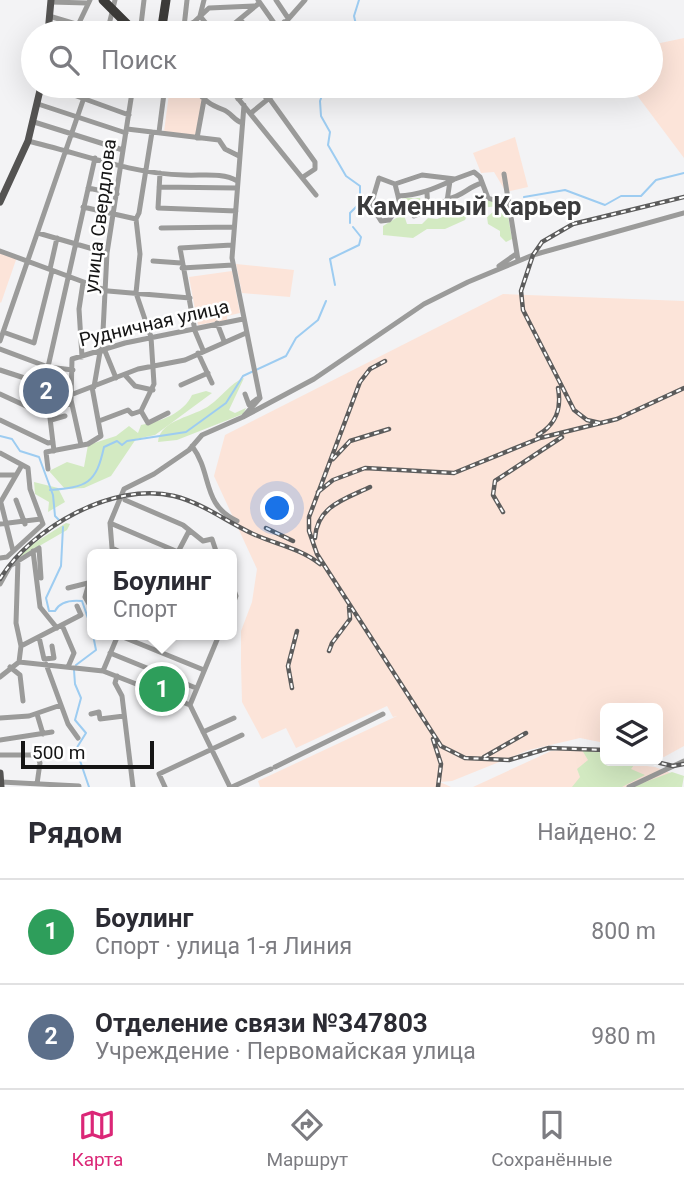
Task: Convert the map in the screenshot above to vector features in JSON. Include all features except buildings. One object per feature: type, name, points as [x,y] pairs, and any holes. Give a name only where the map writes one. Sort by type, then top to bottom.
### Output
[{"type":"highway","points":[[103,0],[114,4],[128,21]]},
{"type":"highway","points":[[163,21],[166,0]]},
{"type":"main road","points":[[49,21],[51,1]]},
{"type":"main road","points":[[0,202],[28,141],[39,98]]},
{"type":"main road","points":[[0,773],[2,787]]},
{"type":"street","points":[[140,21],[144,0]]},
{"type":"street","points":[[182,21],[187,0]]},
{"type":"street","points":[[200,16],[204,0]]},
{"type":"street","points":[[193,21],[212,7],[258,5],[274,0],[286,20],[304,0]]},
{"type":"street","points":[[51,1],[88,2],[80,21]]},
{"type":"street","points":[[109,21],[114,4]]},
{"type":"street","points":[[238,21],[258,5]]},
{"type":"street","points":[[258,5],[270,21]]},
{"type":"street","points":[[49,16],[70,21]]},
{"type":"street","points":[[200,16],[204,21]]},
{"type":"street","points":[[0,341],[84,98],[129,115]]},
{"type":"street","name":"улица Свердлова","points":[[81,445],[101,436],[93,387],[102,351],[107,253],[131,98]]},
{"type":"street","points":[[99,421],[128,410],[131,414],[141,411],[153,390],[152,337],[136,293],[140,254],[136,219],[162,98]]},
{"type":"street","points":[[203,98],[213,108],[227,111],[231,118],[242,123]]},
{"type":"street","points":[[197,138],[203,98]]},
{"type":"street","points":[[239,99],[316,195]]},
{"type":"street","points":[[251,113],[268,99],[303,142],[316,167],[303,177]]},
{"type":"street","points":[[38,104],[126,131],[155,132],[219,141],[226,151],[239,156]]},
{"type":"street","points":[[244,105],[232,245],[233,265],[260,398]]},
{"type":"street","points":[[34,122],[123,150]]},
{"type":"street","points":[[28,141],[121,166],[160,173],[227,176],[237,185]]},
{"type":"street","points":[[54,451],[50,442],[48,367],[94,158]]},
{"type":"street","points":[[398,196],[427,193],[474,172],[488,198],[509,205]]},
{"type":"street","points":[[160,173],[158,208],[236,211]]},
{"type":"street","points":[[504,174],[517,257]]},
{"type":"street","points":[[395,184],[400,205],[389,220],[381,222],[372,205],[379,178],[395,184],[422,175],[453,180]]},
{"type":"street","points":[[447,199],[453,180]]},
{"type":"street","points":[[429,204],[463,196],[482,183]]},
{"type":"street","points":[[159,187],[237,185]]},
{"type":"street","points":[[88,188],[117,194]]},
{"type":"street","points":[[414,216],[427,212],[427,193]]},
{"type":"street","points":[[83,207],[136,219]]},
{"type":"street","points":[[114,549],[110,523],[125,487],[154,474],[192,446],[202,435],[324,373],[431,300],[498,269],[517,257],[684,213]]},
{"type":"street","points":[[161,228],[234,227]]},
{"type":"street","points":[[38,233],[107,253]]},
{"type":"street","points":[[3,332],[34,342],[57,238]]},
{"type":"street","points":[[212,383],[200,352],[180,248],[232,245]]},
{"type":"street","points":[[0,251],[105,290],[190,298]]},
{"type":"street","points":[[153,261],[182,265],[233,265]]},
{"type":"street","points":[[82,357],[79,309],[83,282]]},
{"type":"street","points":[[0,307],[10,310]]},
{"type":"street","name":"Рудничная улица","points":[[73,370],[72,359],[152,337],[243,318]]},
{"type":"street","points":[[217,323],[224,341]]},
{"type":"street","points":[[48,396],[71,394],[153,365],[178,362],[246,333]]},
{"type":"street","points":[[0,349],[48,367],[73,370],[71,404],[81,445],[44,454]]},
{"type":"street","points":[[102,351],[116,378]]},
{"type":"street","points":[[0,370],[47,385]]},
{"type":"street","points":[[181,385],[208,373]]},
{"type":"street","points":[[125,375],[137,387],[153,390]]},
{"type":"street","points":[[0,394],[41,412],[65,416]]},
{"type":"street","points":[[245,394],[248,405],[260,398]]},
{"type":"street","points":[[243,416],[260,398]]},
{"type":"street","points":[[50,414],[71,404]]},
{"type":"street","points":[[141,411],[148,423],[168,413]]},
{"type":"street","points":[[0,420],[50,442]]},
{"type":"street","points":[[48,469],[44,454],[50,442]]},
{"type":"street","points":[[192,446],[205,470],[211,500],[237,521]]},
{"type":"street","points":[[0,453],[25,467],[43,527],[7,557],[0,558]]},
{"type":"street","points":[[13,551],[0,503],[16,475],[25,467]]},
{"type":"street","points":[[0,475],[16,475]]},
{"type":"street","points":[[16,500],[25,524]]},
{"type":"street","points":[[125,500],[183,525],[203,541],[212,539],[215,549]]},
{"type":"street","points":[[0,524],[25,524],[41,519]]},
{"type":"street","points":[[110,523],[171,549]]},
{"type":"street","points":[[181,549],[189,531]]},
{"type":"street","points":[[0,584],[10,566],[36,554]]},
{"type":"street","points":[[36,554],[41,578]]},
{"type":"street","points":[[36,554],[36,591],[40,607],[59,626],[74,652],[69,667]]},
{"type":"street","points":[[18,560],[16,623],[20,646],[19,662]]},
{"type":"street","points":[[68,588],[87,584]]},
{"type":"street","points":[[20,646],[81,615],[77,606]]},
{"type":"street","points":[[39,638],[44,659],[55,657],[52,646]]},
{"type":"street","points":[[103,671],[116,640]]},
{"type":"street","points":[[130,640],[204,670]]},
{"type":"street","points":[[190,705],[217,640]]},
{"type":"street","points":[[110,653],[196,688]]},
{"type":"street","points":[[0,677],[19,662],[103,671],[190,705],[231,787],[383,714]]},
{"type":"street","points":[[46,664],[61,705],[78,738]]},
{"type":"street","points":[[10,667],[20,675],[23,701]]},
{"type":"street","points":[[117,676],[115,683],[122,694],[133,787]]},
{"type":"street","points":[[0,718],[37,714],[61,705]]},
{"type":"street","points":[[90,714],[99,712],[100,719],[124,716]]},
{"type":"street","points":[[37,714],[43,734]]},
{"type":"street","points":[[203,732],[234,718]]},
{"type":"street","points":[[0,740],[52,732]]},
{"type":"street","points":[[165,787],[159,774],[242,735]]},
{"type":"street","points":[[0,755],[37,755],[59,747]]},
{"type":"street","points":[[37,755],[40,763],[37,784]]},
{"type":"street","points":[[629,787],[684,761]]},
{"type":"street","points":[[1,782],[79,786]]},
{"type":"shaded area","points":[[684,38],[684,158],[639,98],[663,98],[663,42]]},
{"type":"shaded area","points":[[168,98],[202,100],[196,137],[164,132]]},
{"type":"shaded area","points":[[515,137],[528,187],[506,192],[494,172],[481,173],[473,153]]},
{"type":"shaded area","points":[[0,251],[17,257],[1,303],[0,302]]},
{"type":"shaded area","points":[[236,264],[294,270],[290,297],[242,293]]},
{"type":"shaded area","points":[[232,271],[240,313],[227,316],[227,320],[198,325],[189,277]]},
{"type":"shaded area","points":[[503,294],[684,301],[684,746],[663,757],[663,703],[600,703],[600,742],[580,738],[529,750],[452,781],[440,782],[451,787],[260,787],[258,781],[397,716],[393,717],[387,706],[296,748],[286,728],[262,739],[242,702],[241,631],[252,602],[257,569],[214,476],[225,435]]},
{"type":"shaded area","points":[[582,748],[600,755],[600,766],[655,767],[681,777],[678,787],[473,787],[551,751]]},
{"type":"green space","points":[[483,193],[499,206],[470,209],[465,220],[445,229],[427,229],[413,238],[383,235],[383,226],[401,215],[402,198],[420,198],[421,202],[404,215],[407,224],[422,224],[428,218],[437,219],[447,215],[429,210],[431,206],[461,206]]},
{"type":"green space","points":[[507,210],[512,239],[506,242],[500,236],[500,231],[488,224],[487,217],[493,212]]},
{"type":"green space","points":[[244,378],[229,410],[235,413],[246,408],[243,414],[177,440],[158,442],[160,434],[171,423],[204,409],[234,383]]},
{"type":"green space","points":[[206,391],[212,393],[155,435],[136,439],[111,476],[84,488],[65,489],[49,471],[67,462],[84,467],[88,445],[116,436],[129,426],[138,433],[141,425],[171,416],[183,407],[192,395]]},
{"type":"green space","points":[[34,482],[58,488],[65,502],[48,512],[49,502],[35,494]]},
{"type":"green space","points":[[66,523],[70,524],[67,530],[15,560],[28,547]]},
{"type":"green space","points":[[582,750],[600,752],[600,766],[633,766],[631,769],[645,775],[622,787],[572,787],[580,777],[577,769],[588,760]]},
{"type":"green space","points":[[672,772],[684,776],[682,787],[632,787]]},
{"type":"waterway","points":[[355,21],[359,0]]},
{"type":"waterway","points":[[321,98],[321,116],[330,132],[328,145],[346,176],[360,186],[360,203],[350,213],[350,223]]},
{"type":"waterway","points":[[524,197],[565,190],[605,205],[621,196],[641,196],[656,180],[684,173]]},
{"type":"waterway","points":[[335,285],[330,259],[359,245],[361,237],[353,227]]},
{"type":"waterway","points":[[50,490],[73,487],[88,481],[97,469],[104,447],[117,441],[122,445],[127,441],[186,432],[226,403],[243,376],[286,356],[296,338],[318,320],[326,301]]},
{"type":"waterway","points":[[0,436],[12,439],[20,451],[39,457],[53,495],[55,516],[60,521]]},
{"type":"waterway","points":[[63,527],[61,566],[46,598],[49,611],[55,611],[66,602],[82,601],[87,616]]},
{"type":"waterway","points":[[76,665],[96,650],[94,640]]},
{"type":"waterway","points":[[74,670],[75,684],[81,698],[75,720],[86,733],[76,749],[89,787]]},
{"type":"railway","points":[[600,423],[587,420],[574,410],[523,310],[521,291],[533,255],[542,242],[573,224],[684,197]]},
{"type":"railway","points":[[385,361],[370,369],[360,382],[309,517],[309,531],[317,554],[441,746],[465,758],[509,760],[549,748],[600,750]]},
{"type":"railway","points":[[538,435],[549,426],[556,415],[559,403],[558,388]]},
{"type":"railway","points":[[318,492],[333,480],[365,468],[454,473],[540,438],[617,419],[684,388]]},
{"type":"railway","points":[[333,459],[350,441],[389,429]]},
{"type":"railway","points":[[503,512],[493,495],[495,481],[562,437]]},
{"type":"railway","points":[[315,538],[317,527],[327,511],[342,500],[370,487]]},
{"type":"railway","points":[[0,579],[14,560],[53,526],[101,502],[126,495],[151,493],[174,496],[194,503],[251,533],[295,550],[320,564]]},
{"type":"railway","points":[[266,528],[293,541]]},
{"type":"railway","points":[[329,651],[350,619],[349,607]]},
{"type":"railway","points":[[292,688],[288,666],[297,631]]},
{"type":"railway","points":[[484,757],[526,733]]},
{"type":"railway","points":[[433,739],[441,764],[438,787]]},
{"type":"railway","points":[[663,764],[673,766],[684,764]]},
{"type":"place","name":"Отделение связи №347803","points":[[46,391]]},
{"type":"place","name":"Боулинг","points":[[162,689]]},
{"type":"district","name":"Каменный Карьер","points":[[469,206]]}]
